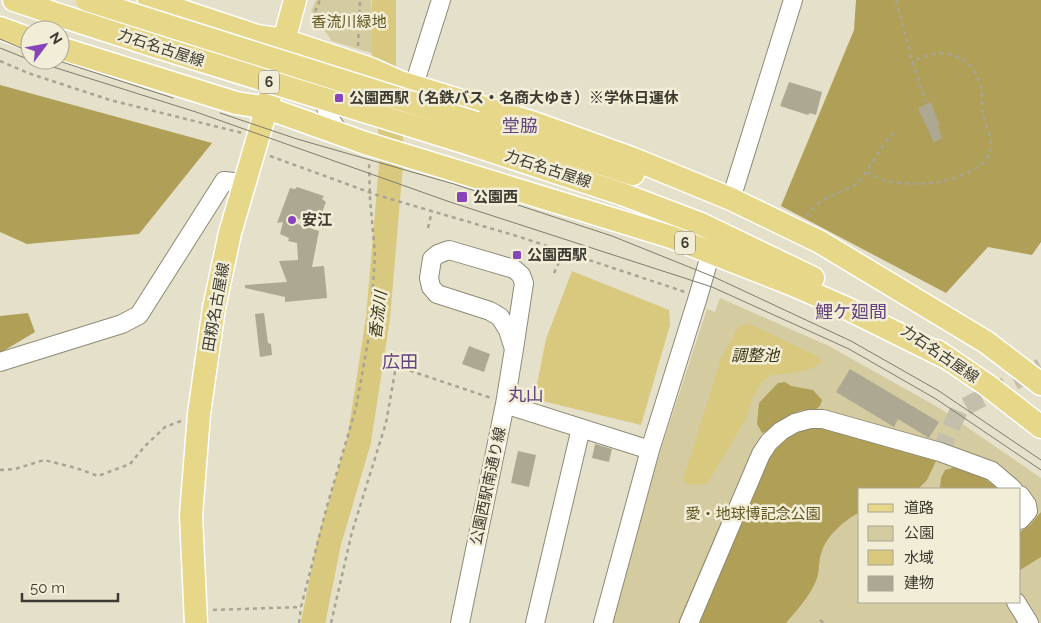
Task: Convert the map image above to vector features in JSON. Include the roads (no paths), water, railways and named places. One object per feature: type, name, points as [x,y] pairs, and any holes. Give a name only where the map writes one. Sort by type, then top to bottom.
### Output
[{"type":"main road","name":"力石名古屋線","points":[[14,0],[173,52],[473,134],[648,179],[766,230],[847,271],[905,304],[965,342],[1041,396]]},
{"type":"main road","name":"力石名古屋線","points":[[87,0],[473,134],[701,224],[822,283],[896,325],[949,359],[1041,428]]},
{"type":"main road","points":[[149,0],[257,36],[284,40],[362,63],[407,84],[537,124],[631,158],[731,199],[828,247],[986,342],[1041,384]]},
{"type":"main road","name":"田籾名古屋線","points":[[195,616],[191,514],[199,414],[214,308],[230,233],[245,183],[263,147],[267,108],[295,0]]},
{"type":"main road","points":[[0,28],[20,35]]},
{"type":"main road","name":"6","points":[[70,51],[236,103],[267,108],[370,144],[671,237],[791,284],[846,308],[949,359]]},
{"type":"street","points":[[407,84],[441,0]]},
{"type":"street","points":[[731,199],[793,0]]},
{"type":"street","points":[[339,132],[329,120],[326,108],[326,94],[334,81],[345,71],[362,63]]},
{"type":"street","points":[[0,362],[122,324],[139,315],[224,181],[245,183]]},
{"type":"street","name":"公園西駅南通り線","points":[[460,623],[500,401],[514,349],[524,283],[514,269],[450,250],[438,254],[432,259],[429,278],[430,287],[437,294],[490,310]]},
{"type":"street","points":[[603,623],[650,450],[711,252]]},
{"type":"street","points":[[490,310],[502,311],[512,306],[521,297]]},
{"type":"street","points":[[490,310],[500,317],[508,330],[514,349]]},
{"type":"street","points":[[500,401],[650,450]]},
{"type":"street","points":[[689,623],[761,454],[770,442],[795,423],[810,419],[834,421],[940,452],[992,471],[1012,488]]},
{"type":"street","points":[[535,623],[581,428]]},
{"type":"street","points":[[1021,496],[1027,505],[1028,511],[1021,519]]},
{"type":"street","points":[[1017,603],[1029,623]]},
{"type":"water","points":[[572,271],[669,310],[670,325],[641,425],[534,399],[546,339]]},
{"type":"water","name":"調整池","points":[[750,324],[817,356],[822,362],[811,369],[771,375],[760,384],[752,398],[747,417],[707,484],[691,485],[683,480],[721,359],[739,326]]},
{"type":"waterway","name":"香流川","points":[[313,623],[329,543],[359,441],[378,318],[392,153],[384,64],[384,0]]},
{"type":"tunnel","points":[[940,452],[959,410],[1041,367]]},
{"type":"tram line","points":[[0,39],[20,48]]},
{"type":"tram line","points":[[0,48],[20,56]]},
{"type":"tram line","points":[[70,65],[173,98]]},
{"type":"tram line","points":[[63,70],[196,112],[450,202],[712,287],[849,349],[936,399],[1041,470]]},
{"type":"tram line","points":[[220,113],[297,139],[454,184],[612,236],[714,277],[851,341],[939,391],[1041,460]]},
{"type":"place","name":"公園西駅（名鉄バス・名商大ゆき）※学休日運休","points":[[339,98]]},
{"type":"place","name":"公園西","points":[[462,197]]},
{"type":"place","name":"安江","points":[[292,220]]},
{"type":"place","name":"公園西駅","points":[[517,255]]},
{"type":"district","name":"堂脇","points":[[520,125]]},
{"type":"district","name":"鯉ケ廻間","points":[[851,311]]},
{"type":"district","name":"広田","points":[[400,361]]},
{"type":"district","name":"丸山","points":[[526,394]]},
{"type":"park label","name":"香流川緑地","points":[[349,22]]},
{"type":"park label","name":"愛・地球博記念公園","points":[[753,514]]}]
